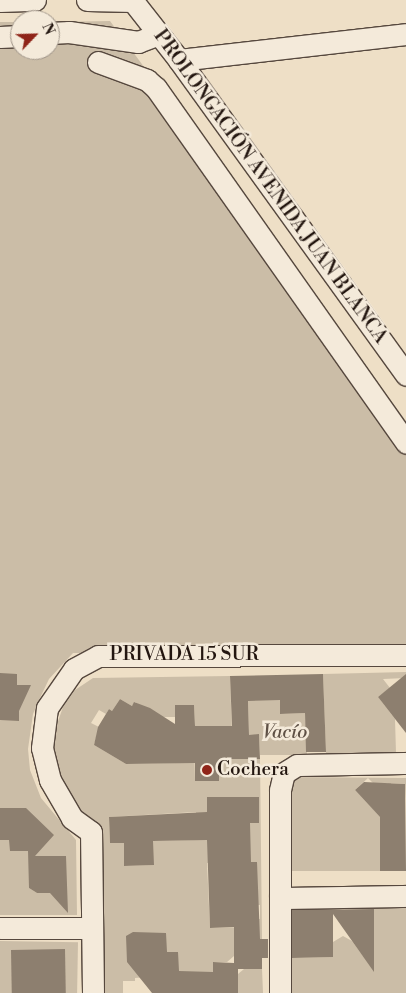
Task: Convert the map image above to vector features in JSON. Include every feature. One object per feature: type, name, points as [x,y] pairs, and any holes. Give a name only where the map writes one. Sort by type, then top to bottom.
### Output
[{"type":"street","points":[[0,1],[35,0]]},
{"type":"street","points":[[87,0],[133,1]]},
{"type":"street","name":"PROLONGACIÓN AVENIDA JUAN BLANCA","points":[[133,1],[179,60],[406,375]]},
{"type":"street","points":[[60,32],[69,32],[138,42],[160,34]]},
{"type":"street","points":[[179,60],[406,34]]},
{"type":"street","points":[[98,62],[147,80],[156,88],[406,442]]},
{"type":"street","name":"PRIVADA 15 SUR","points":[[93,993],[91,832],[72,818],[50,780],[42,748],[47,708],[74,669],[98,656],[406,655]]},
{"type":"street","points":[[280,993],[280,790],[284,773],[297,765],[406,763]]},
{"type":"street","points":[[280,898],[406,896]]},
{"type":"street","points":[[0,928],[92,928]]},
{"type":"green space","points":[[110,21],[406,421],[406,651],[73,653],[49,679],[33,714],[28,749],[30,770],[41,798],[76,840],[77,915],[0,915],[0,22],[10,22],[10,60],[60,60],[60,22]],"holes":[[[38,856],[66,856],[66,898],[60,902],[53,893],[37,893],[29,888],[29,867],[38,867]]]},
{"type":"green space","points":[[406,672],[406,678],[383,679],[390,688],[378,697],[395,719],[396,753],[326,754],[323,674]]},
{"type":"green space","points":[[230,676],[232,735],[224,726],[195,726],[194,705],[175,705],[175,717],[155,717],[135,702],[132,706],[120,699],[112,711],[109,709],[106,714],[99,710],[91,723],[99,727],[94,745],[126,764],[177,763],[194,738],[195,780],[219,759],[260,759],[262,939],[234,939],[234,956],[227,962],[213,962],[213,972],[135,978],[135,981],[123,981],[123,993],[101,993],[103,829],[87,818],[62,784],[54,757],[55,730],[63,707],[75,690],[93,678]],"holes":[[[196,812],[195,840],[153,841],[153,865],[125,866],[124,843],[110,843],[109,817]],[[257,862],[248,905],[260,905],[260,919],[249,919],[249,927],[210,928],[207,863]]]},
{"type":"green space","name":"Vacío","points":[[248,699],[280,700],[280,714],[305,713],[307,755],[260,755],[259,735],[249,735]]},
{"type":"green space","points":[[285,777],[406,778],[406,799],[405,784],[391,783],[391,787],[387,783],[379,789],[368,778],[355,790],[385,822],[380,823],[380,871],[285,871]]},
{"type":"green space","points":[[406,906],[406,993],[292,993],[292,958],[333,957],[333,942],[343,936],[352,941],[363,956],[374,956],[374,907]]},
{"type":"green space","points":[[0,941],[78,942],[77,993],[0,993]]},
{"type":"green space","points":[[244,969],[262,969],[263,993],[238,993],[238,974]]},
{"type":"building","points":[[0,673],[17,674],[17,685],[31,685],[19,711],[19,721],[0,720]]},
{"type":"building","points":[[323,674],[326,752],[306,752],[305,713],[280,714],[280,700],[248,701],[249,735],[259,734],[260,759],[219,759],[219,781],[195,781],[195,763],[126,764],[94,745],[98,727],[109,709],[112,711],[120,699],[132,706],[134,702],[150,708],[175,724],[175,705],[194,705],[195,726],[232,726],[230,676]]},
{"type":"building","points":[[406,674],[406,733],[378,697]]},
{"type":"building","points":[[364,782],[405,784],[406,871],[380,871],[380,817],[355,790]]},
{"type":"building","points":[[207,797],[259,797],[259,823],[250,823],[251,862],[257,862],[260,939],[268,939],[268,958],[262,958],[262,969],[238,969],[238,993],[152,993],[127,962],[126,936],[133,932],[166,933],[167,952],[178,952],[179,971],[213,972],[213,962],[234,963],[234,927],[210,928],[207,840],[153,841],[154,865],[124,866],[124,843],[110,843],[109,817],[207,812]]},
{"type":"building","points":[[0,808],[26,808],[54,835],[35,856],[66,856],[68,913],[50,893],[37,893],[29,888],[28,851],[10,851],[9,840],[0,840]]},
{"type":"building","points":[[374,909],[374,972],[333,914],[333,957],[292,958],[292,910]]},
{"type":"building","points":[[65,949],[66,993],[12,993],[11,950]]},
{"type":"place","name":"Cochera","points":[[207,770]]}]
